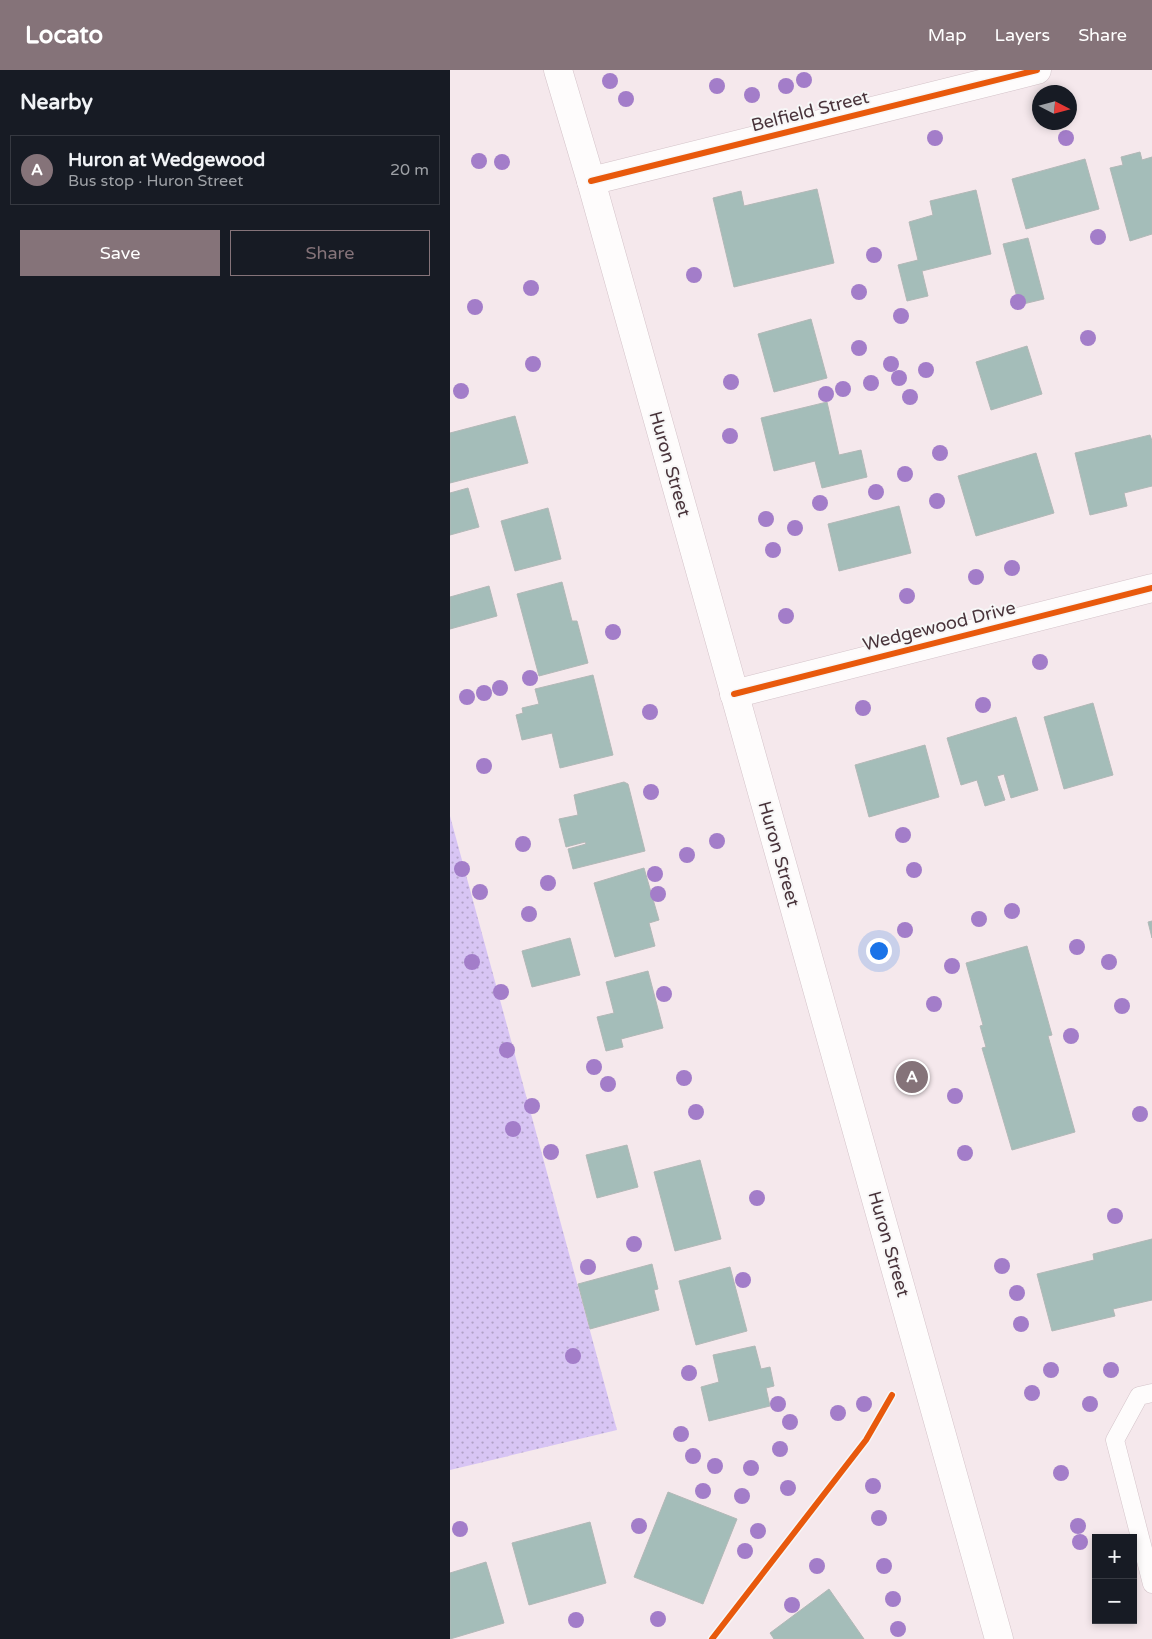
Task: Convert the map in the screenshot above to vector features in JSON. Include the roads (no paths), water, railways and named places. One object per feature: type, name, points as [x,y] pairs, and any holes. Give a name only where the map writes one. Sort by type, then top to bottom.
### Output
[{"type":"main road","name":"Huron Street","points":[[558,70],[591,181],[999,1639]]},
{"type":"main road","name":"Belfield Street","points":[[591,181],[1037,70]]},
{"type":"main road","name":"Wedgewood Drive","points":[[734,694],[1152,588]]},
{"type":"lane","points":[[1152,1393],[1139,1396],[1115,1440],[1152,1584]]},
{"type":"place","name":"Huron at Wedgewood","points":[[912,1077]]}]
